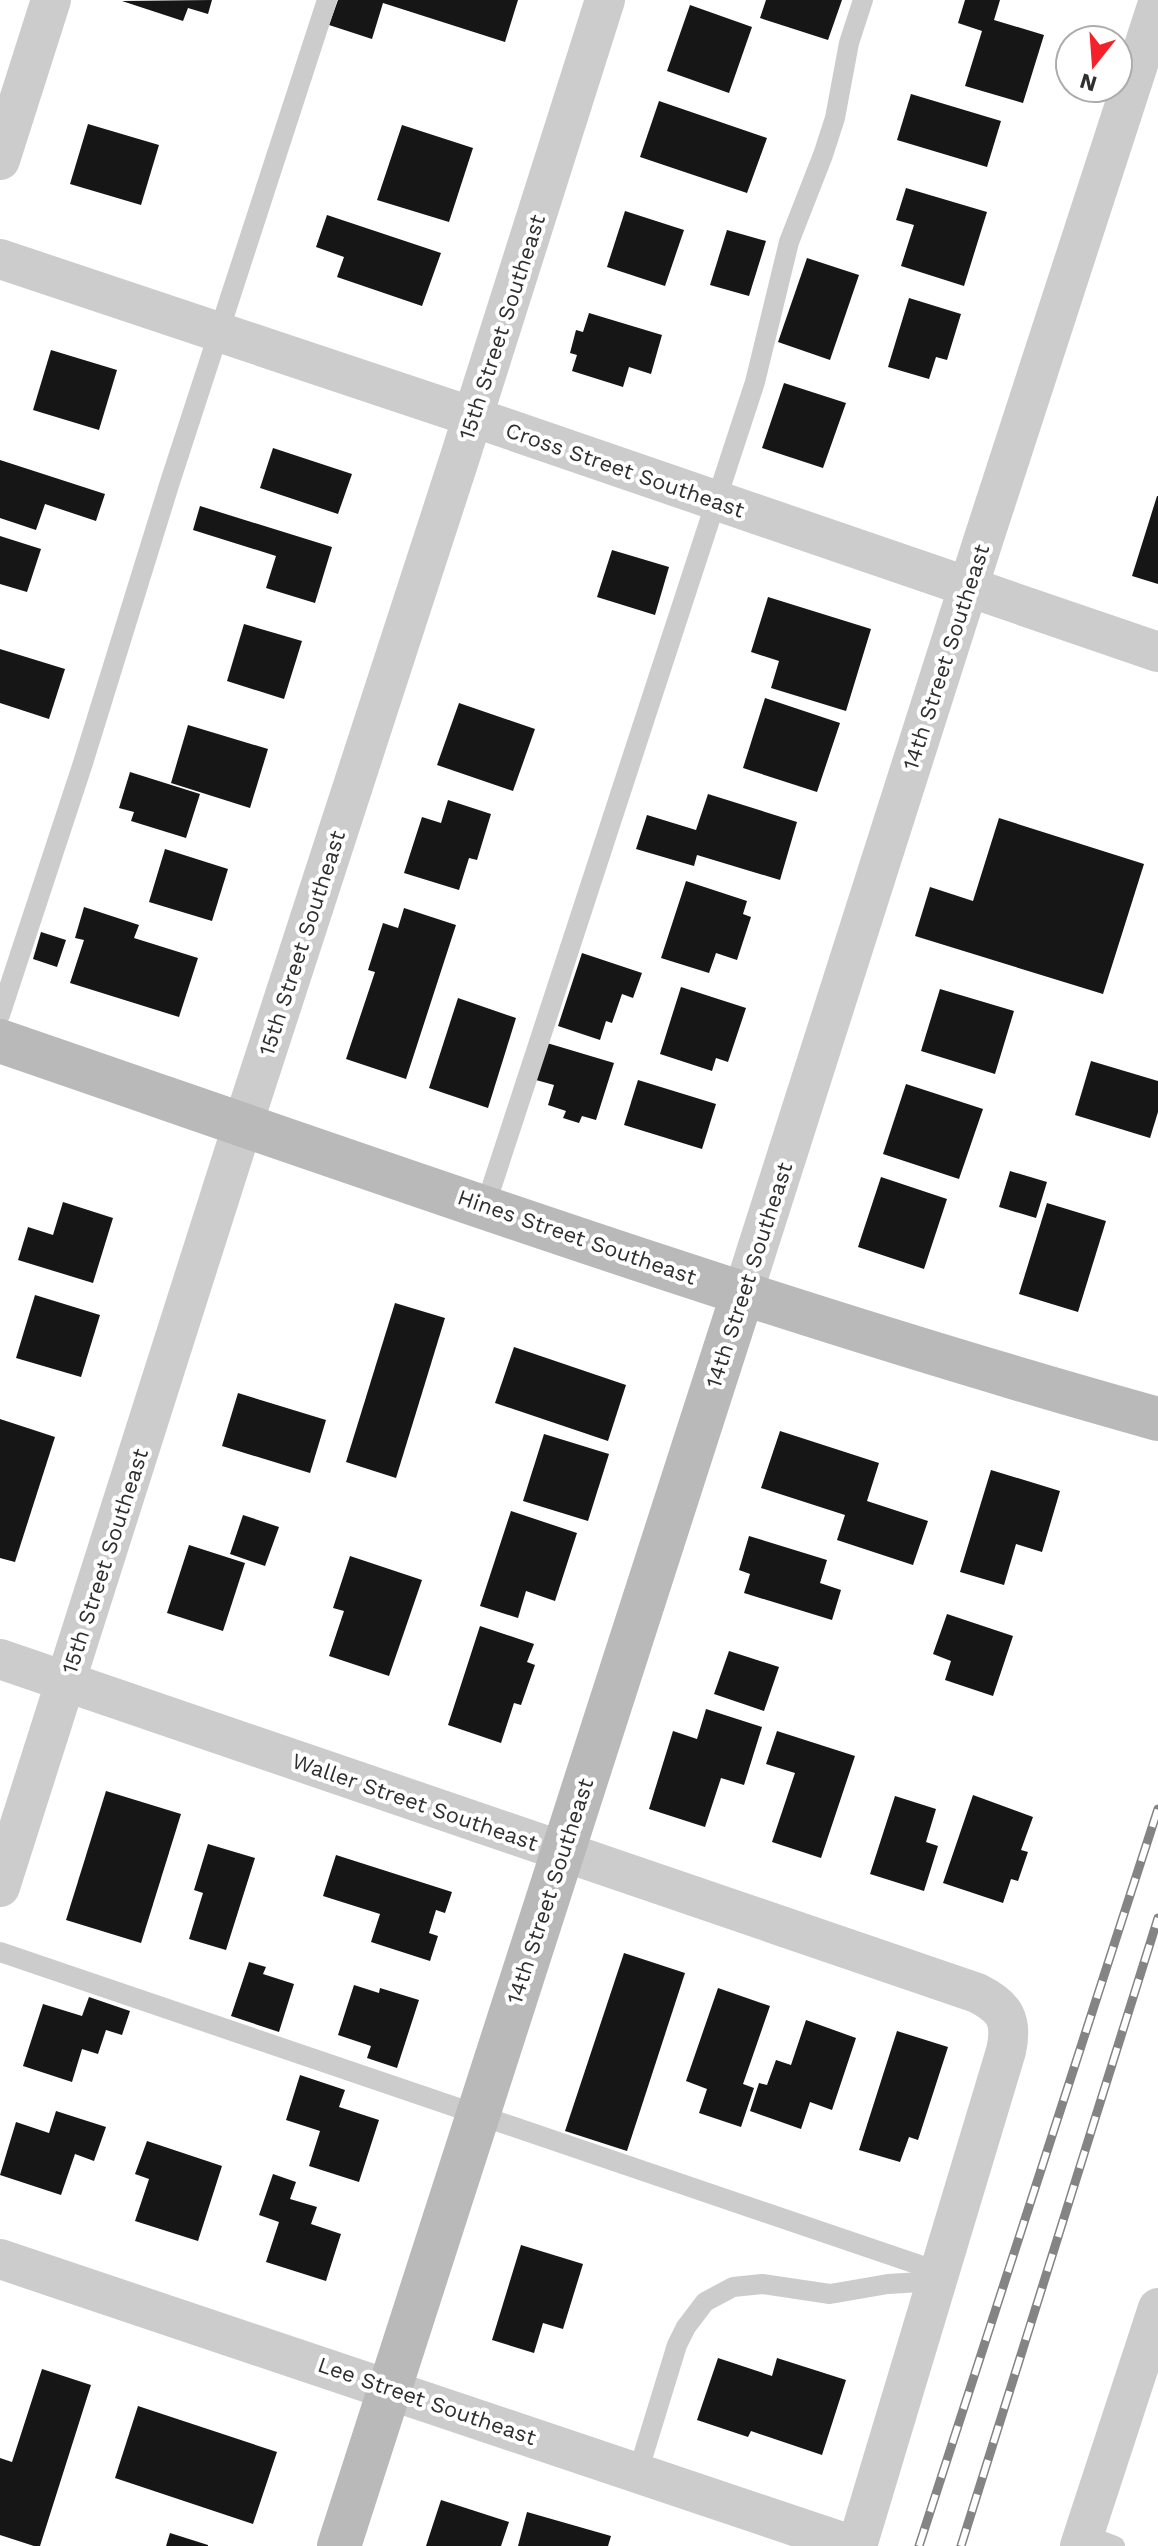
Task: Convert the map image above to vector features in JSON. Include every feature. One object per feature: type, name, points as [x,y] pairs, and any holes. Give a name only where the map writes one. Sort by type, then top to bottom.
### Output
[{"type":"street","points":[[0,160],[51,0]]},
{"type":"street","name":"15th Street Southeast","points":[[0,1887],[605,0]]},
{"type":"street","name":"14th Street Southeast","points":[[339,2546],[1158,3]]},
{"type":"street","name":"Cross Street Southeast","points":[[0,259],[1158,652]]},
{"type":"street","name":"Hines Street Southeast","points":[[0,1041],[743,1293],[980,1369],[1158,1419]]},
{"type":"street","name":"Waller Street Southeast","points":[[0,1659],[977,1993],[995,2002],[1005,2016],[1010,2035],[938,2276]]},
{"type":"street","name":"Lee Street Southeast","points":[[0,2259],[856,2546]]},
{"type":"street","points":[[856,2546],[938,2276]]},
{"type":"street","points":[[1093,2542],[1158,2308]]},
{"type":"lane","points":[[0,1015],[327,0]]},
{"type":"lane","points":[[485,1207],[755,382],[789,242],[835,118],[849,43],[863,0]]},
{"type":"lane","points":[[0,1952],[478,2114],[938,2276]]},
{"type":"lane","points":[[638,2472],[677,2345],[705,2302],[733,2287],[762,2284],[830,2294],[938,2276]]},
{"type":"building","points":[[212,0],[208,14],[188,8],[183,21],[122,1]]},
{"type":"building","points":[[338,0],[518,0],[505,42],[383,3],[372,39],[329,25]]},
{"type":"building","points":[[766,0],[842,0],[828,40],[760,18]]},
{"type":"building","points":[[965,0],[1000,0],[994,20],[1044,35],[1023,103],[965,86],[982,31],[958,23]]},
{"type":"building","points":[[690,5],[752,27],[729,93],[667,71]]},
{"type":"building","points":[[911,94],[1001,121],[987,167],[897,140]]},
{"type":"building","points":[[659,101],[767,138],[747,193],[640,157]]},
{"type":"building","points":[[88,124],[159,145],[141,205],[70,184]]},
{"type":"building","points":[[402,125],[473,148],[449,222],[377,200]]},
{"type":"building","points":[[906,188],[987,212],[964,286],[901,266],[914,225],[896,220]]},
{"type":"building","points":[[625,211],[684,230],[665,286],[607,267]]},
{"type":"building","points":[[327,215],[441,253],[422,306],[337,277],[344,257],[316,247]]},
{"type":"building","points":[[727,230],[766,241],[749,296],[710,285]]},
{"type":"building","points":[[807,258],[859,275],[830,360],[778,342]]},
{"type":"building","points":[[909,298],[961,314],[947,360],[936,357],[929,379],[888,367]]},
{"type":"building","points":[[589,313],[662,335],[651,374],[629,367],[623,387],[572,371],[577,355],[570,353],[576,330],[583,332]]},
{"type":"building","points":[[51,350],[117,370],[99,430],[33,410]]},
{"type":"building","points":[[784,383],[846,403],[823,468],[762,448]]},
{"type":"building","points":[[273,448],[352,474],[338,514],[260,488]]},
{"type":"building","points":[[0,460],[105,494],[96,521],[45,504],[36,530],[0,518]]},
{"type":"building","points":[[1158,496],[1158,584],[1132,576]]},
{"type":"building","points":[[200,506],[332,547],[315,603],[266,588],[276,556],[193,530]]},
{"type":"building","points":[[0,536],[41,549],[27,592],[0,584]]},
{"type":"building","points":[[612,550],[669,567],[655,615],[597,597]]},
{"type":"building","points":[[768,597],[871,629],[846,711],[771,688],[779,661],[751,652]]},
{"type":"building","points":[[244,624],[302,641],[284,699],[227,681]]},
{"type":"building","points":[[0,649],[65,669],[49,719],[0,703]]},
{"type":"building","points":[[765,698],[840,723],[817,792],[743,768]]},
{"type":"building","points":[[459,703],[535,729],[513,791],[437,765]]},
{"type":"building","points":[[188,725],[268,749],[250,808],[171,783]]},
{"type":"building","points":[[130,772],[200,794],[186,838],[131,821],[134,812],[119,808]]},
{"type":"building","points":[[708,794],[797,822],[780,880],[697,855],[694,866],[636,849],[647,815],[696,830]]},
{"type":"building","points":[[448,800],[491,814],[477,860],[469,858],[459,890],[404,873],[422,817],[441,823]]},
{"type":"building","points":[[999,818],[1144,864],[1103,994],[915,936],[930,887],[973,901]]},
{"type":"building","points":[[165,849],[228,869],[212,921],[149,902]]},
{"type":"building","points":[[686,881],[747,901],[743,914],[751,917],[737,960],[716,953],[709,973],[661,958]]},
{"type":"building","points":[[84,907],[139,925],[134,938],[198,958],[179,1017],[70,983],[84,940],[75,938]]},
{"type":"building","points":[[404,908],[456,925],[406,1079],[346,1059],[375,972],[368,970],[383,923],[398,928]]},
{"type":"building","points":[[41,932],[66,940],[57,967],[33,959]]},
{"type":"building","points":[[582,953],[642,973],[633,998],[622,994],[612,1023],[606,1021],[600,1040],[558,1026]]},
{"type":"building","points":[[681,987],[746,1008],[728,1062],[716,1058],[712,1071],[660,1054]]},
{"type":"building","points":[[940,989],[1014,1011],[995,1074],[921,1051]]},
{"type":"building","points":[[458,998],[516,1018],[488,1108],[429,1088]]},
{"type":"building","points":[[547,1043],[614,1063],[596,1120],[582,1116],[579,1123],[563,1118],[566,1111],[548,1105],[554,1085],[536,1080]]},
{"type":"building","points":[[1091,1061],[1158,1081],[1158,1112],[1150,1138],[1075,1115]]},
{"type":"building","points":[[638,1080],[716,1104],[702,1149],[624,1125]]},
{"type":"building","points":[[906,1084],[983,1109],[959,1179],[883,1154]]},
{"type":"building","points":[[1010,1171],[1047,1182],[1036,1218],[999,1207]]},
{"type":"building","points":[[881,1177],[947,1199],[924,1269],[858,1247]]},
{"type":"building","points":[[63,1202],[113,1218],[93,1283],[18,1260],[28,1227],[53,1235]]},
{"type":"building","points":[[1047,1203],[1106,1221],[1078,1312],[1019,1294]]},
{"type":"building","points":[[35,1295],[100,1315],[81,1377],[16,1358]]},
{"type":"building","points":[[395,1303],[445,1318],[396,1478],[346,1462]]},
{"type":"building","points":[[514,1347],[626,1385],[608,1441],[495,1403]]},
{"type":"building","points":[[238,1393],[326,1420],[310,1473],[222,1446]]},
{"type":"building","points":[[0,1419],[55,1437],[15,1562],[0,1558]]},
{"type":"building","points":[[780,1431],[879,1463],[867,1501],[928,1521],[913,1565],[837,1540],[845,1515],[761,1488]]},
{"type":"building","points":[[544,1434],[609,1454],[588,1521],[523,1501]]},
{"type":"building","points":[[991,1470],[1060,1491],[1042,1552],[1016,1544],[1004,1585],[960,1572]]},
{"type":"building","points":[[511,1511],[577,1533],[555,1601],[526,1591],[518,1618],[480,1606]]},
{"type":"building","points":[[243,1515],[279,1527],[265,1566],[230,1554]]},
{"type":"building","points":[[749,1536],[827,1560],[820,1583],[841,1590],[832,1620],[744,1593],[750,1574],[739,1570]]},
{"type":"building","points":[[189,1545],[245,1563],[223,1631],[167,1613]]},
{"type":"building","points":[[350,1556],[422,1580],[389,1676],[329,1656],[344,1611],[333,1608]]},
{"type":"building","points":[[947,1614],[1013,1636],[993,1696],[945,1680],[951,1661],[933,1654]]},
{"type":"building","points":[[480,1626],[534,1644],[527,1662],[535,1665],[521,1705],[514,1703],[501,1743],[448,1725]]},
{"type":"building","points":[[729,1651],[779,1667],[764,1711],[714,1694]]},
{"type":"building","points":[[706,1709],[762,1727],[744,1785],[721,1778],[705,1827],[649,1809],[673,1731],[697,1739]]},
{"type":"building","points":[[777,1731],[855,1756],[821,1858],[772,1842],[795,1773],[766,1764]]},
{"type":"building","points":[[106,1791],[181,1814],[141,1943],[66,1920]]},
{"type":"building","points":[[973,1795],[1033,1817],[1021,1850],[1028,1852],[1018,1881],[1011,1879],[1003,1903],[943,1883]]},
{"type":"building","points":[[895,1796],[936,1809],[926,1842],[938,1846],[924,1891],[870,1874]]},
{"type":"building","points":[[208,1844],[255,1858],[226,1950],[189,1939],[203,1893],[194,1890]]},
{"type":"building","points":[[336,1855],[452,1892],[445,1913],[436,1910],[429,1933],[438,1936],[430,1961],[371,1942],[380,1914],[323,1896]]},
{"type":"building","points":[[624,1953],[685,1973],[627,2151],[565,2131]]},
{"type":"building","points":[[249,1962],[266,1967],[263,1974],[294,1984],[279,2032],[231,2016]]},
{"type":"building","points":[[354,1985],[379,1993],[380,1988],[419,2000],[397,2068],[367,2058],[371,2046],[338,2035]]},
{"type":"building","points":[[718,1988],[770,2006],[743,2084],[754,2088],[741,2127],[699,2113],[707,2089],[686,2081]]},
{"type":"building","points":[[89,1997],[130,2011],[122,2035],[106,2030],[98,2054],[82,2049],[72,2082],[23,2066],[43,2004],[82,2016]]},
{"type":"building","points":[[806,2020],[856,2038],[832,2110],[810,2102],[801,2129],[750,2111],[759,2083],[767,2085],[776,2060],[791,2065]]},
{"type":"building","points":[[897,2031],[948,2047],[918,2140],[909,2137],[900,2162],[859,2150]]},
{"type":"building","points":[[300,2075],[345,2090],[339,2107],[379,2120],[359,2182],[309,2166],[320,2131],[286,2120]]},
{"type":"building","points":[[56,2111],[106,2127],[94,2161],[75,2154],[61,2195],[0,2175],[16,2122],[49,2133]]},
{"type":"building","points":[[147,2141],[222,2166],[198,2241],[135,2221],[149,2179],[135,2174]]},
{"type":"building","points":[[273,2174],[296,2182],[290,2199],[317,2207],[311,2224],[341,2234],[326,2281],[266,2262],[279,2222],[259,2215]]},
{"type":"building","points":[[521,2245],[583,2264],[563,2329],[543,2323],[534,2353],[492,2340]]},
{"type":"building","points":[[718,2358],[772,2376],[777,2358],[846,2380],[822,2455],[751,2431],[748,2437],[697,2420]]},
{"type":"building","points":[[42,2369],[91,2385],[40,2546],[34,2546],[0,2535],[0,2458],[12,2462]]},
{"type":"building","points":[[138,2406],[277,2452],[253,2524],[115,2478]]},
{"type":"building","points":[[441,2500],[509,2522],[501,2546],[426,2546]]},
{"type":"building","points":[[527,2512],[611,2536],[608,2546],[518,2546]]},
{"type":"building","points":[[170,2533],[208,2545],[208,2546],[166,2546]]},
{"type":"railway","points":[[919,2546],[1158,1809]]},
{"type":"railway","points":[[961,2546],[1158,1918]]}]
